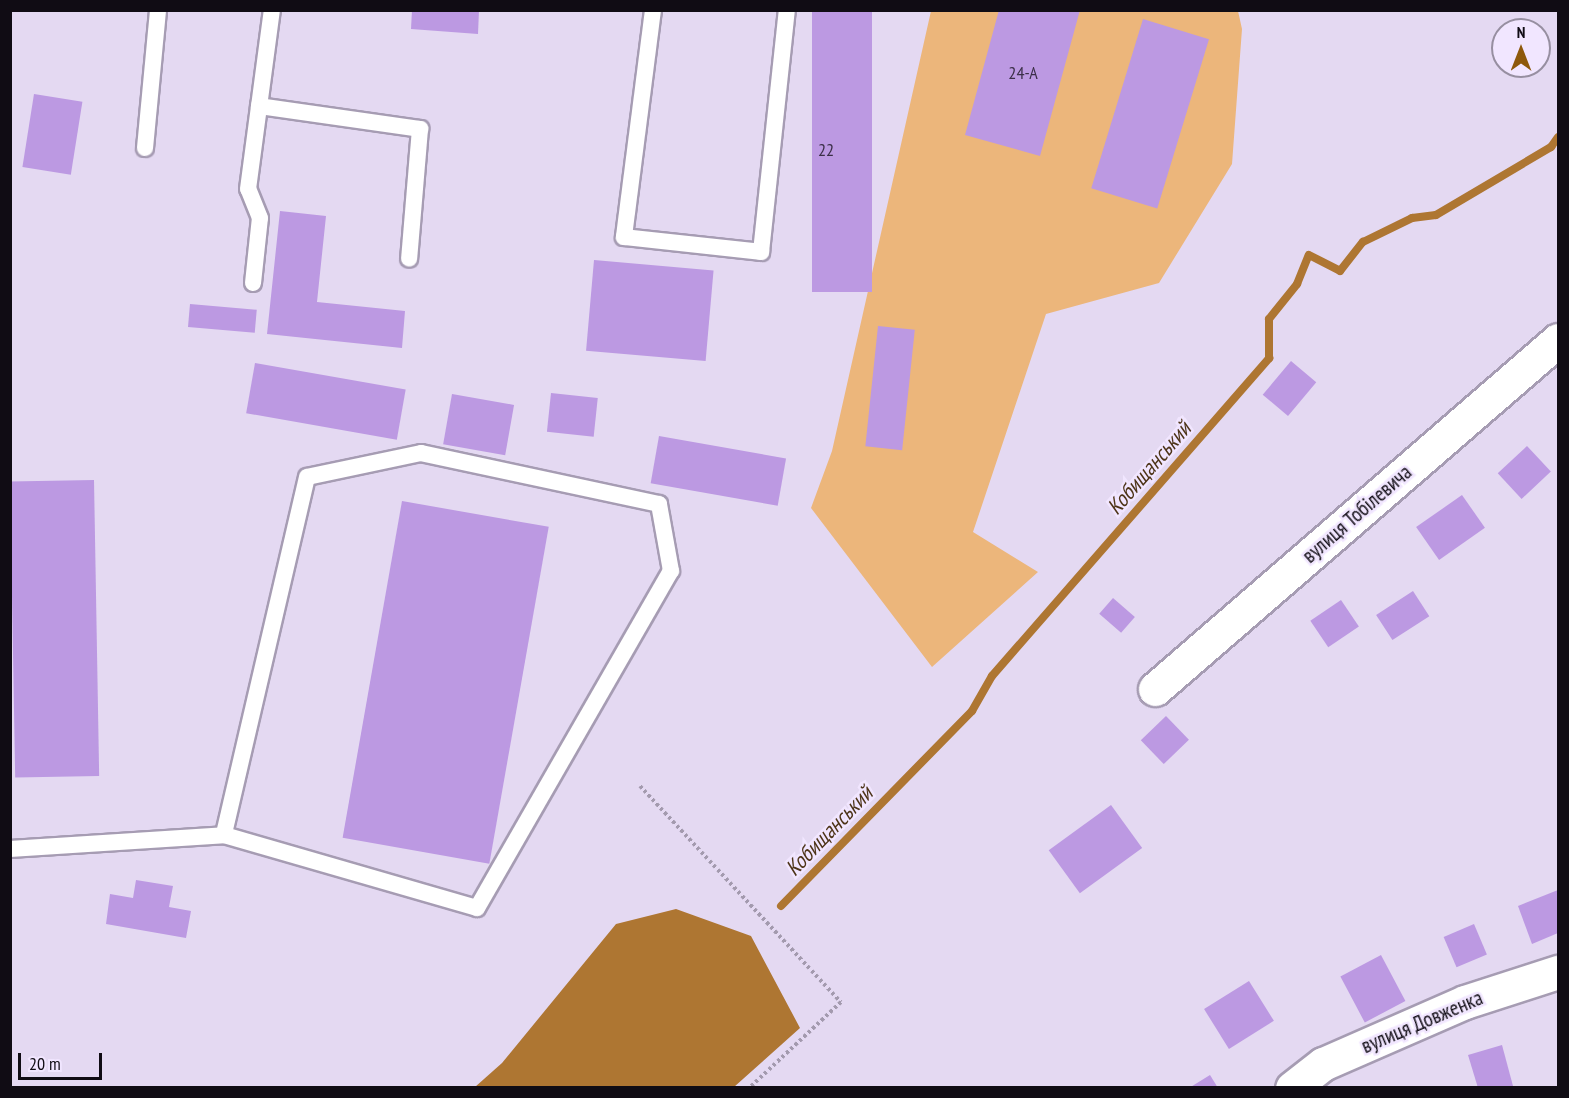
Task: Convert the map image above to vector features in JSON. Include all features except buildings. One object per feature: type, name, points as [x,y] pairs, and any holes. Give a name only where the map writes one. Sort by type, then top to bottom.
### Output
[{"type":"street","name":"вулиця Тобілевича","points":[[1155,689],[1558,340]]},
{"type":"street","name":"вулиця Довженка","points":[[1292,1088],[1323,1064],[1465,1002],[1558,972]]},
{"type":"lane","points":[[145,148],[158,10]]},
{"type":"lane","points":[[253,283],[260,218],[248,189],[272,10]]},
{"type":"lane","points":[[653,10],[624,237],[761,252],[787,10]]},
{"type":"lane","points":[[259,106],[420,129],[408,259]]},
{"type":"lane","points":[[10,849],[224,835],[477,908],[671,571],[659,504],[421,453],[307,477],[224,835]]},
{"type":"path","points":[[640,786],[841,1002],[749,1088]]},
{"type":"shaded area","points":[[931,11],[1238,11],[1242,29],[1232,164],[1159,283],[1046,314],[973,532],[1038,572],[932,667],[811,508],[832,451]]},
{"type":"shaded area","points":[[676,909],[751,936],[800,1028],[734,1087],[475,1087],[502,1063],[616,924]]},
{"type":"waterway","name":"Кобищанський","points":[[781,906],[972,711],[992,676],[1269,358],[1269,319],[1297,284],[1309,255],[1340,271],[1363,242],[1412,218],[1436,215],[1551,147],[1558,137]]}]
